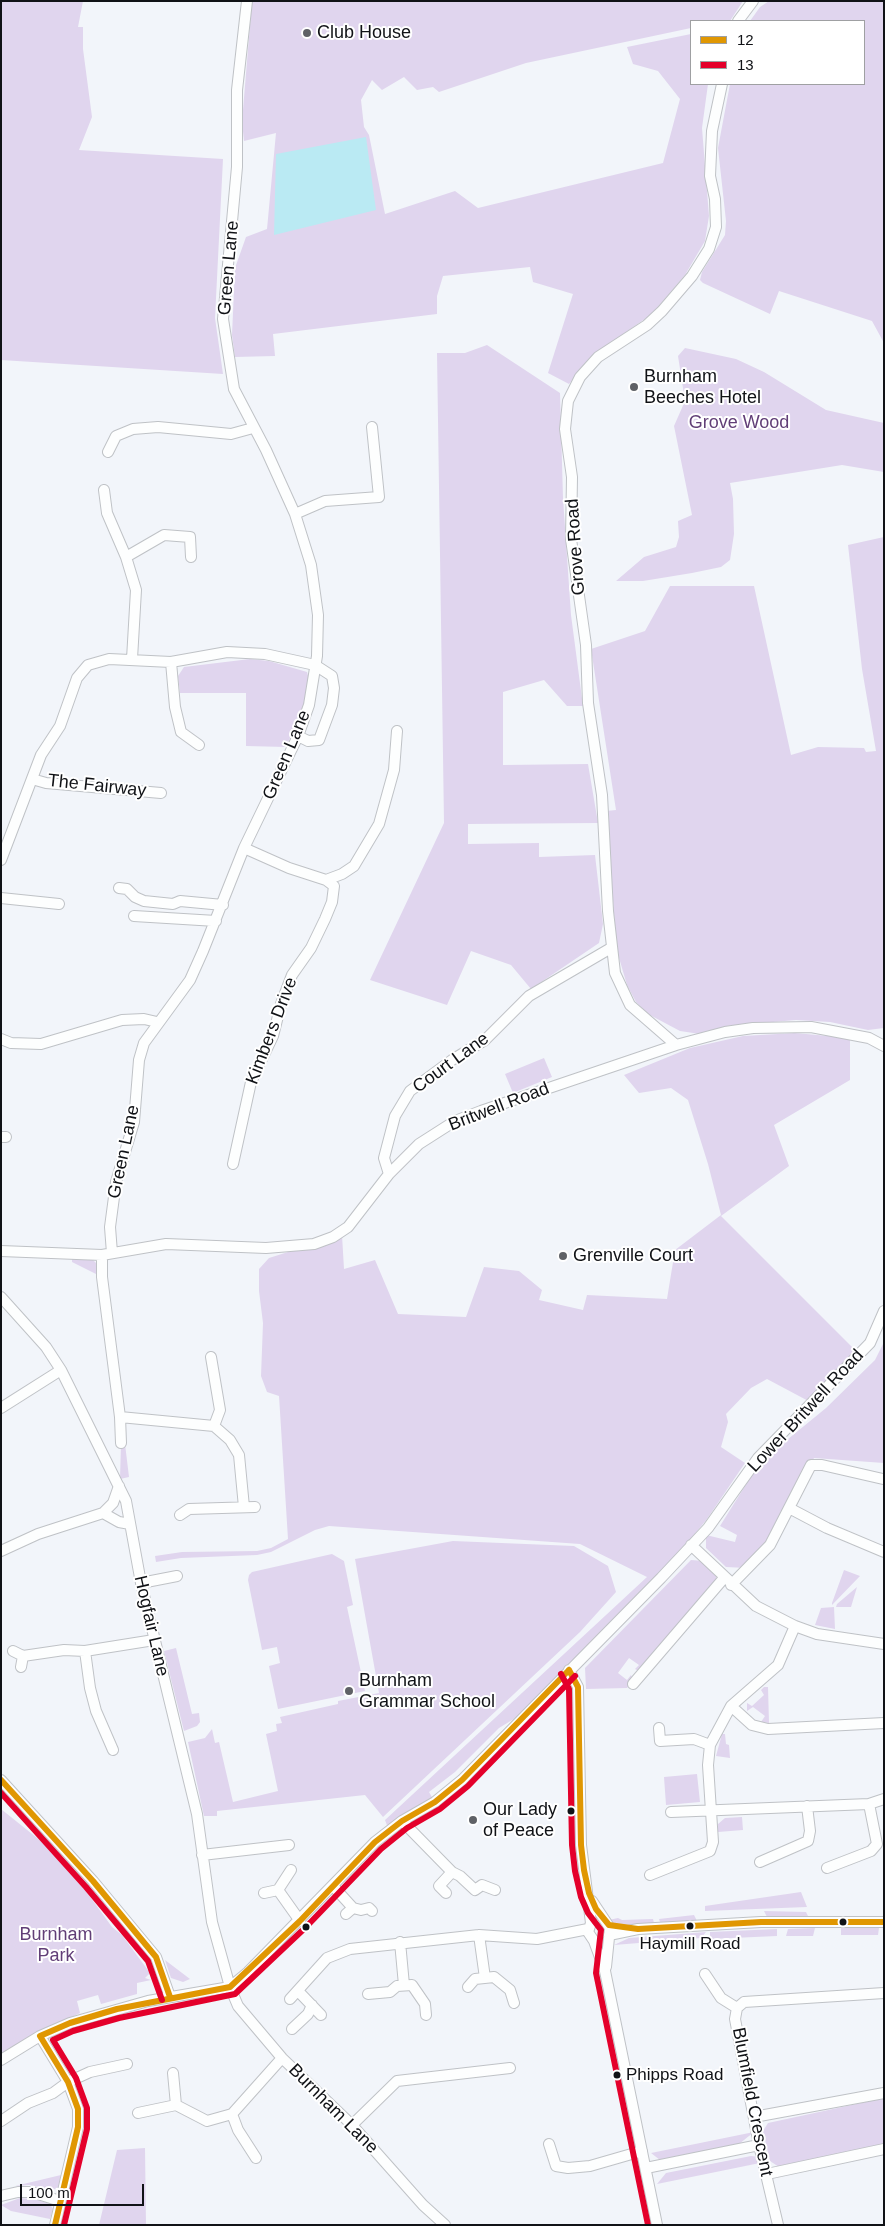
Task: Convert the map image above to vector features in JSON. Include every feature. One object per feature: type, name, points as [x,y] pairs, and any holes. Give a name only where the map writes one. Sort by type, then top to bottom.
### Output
[{"type":"street","name":"Green Lane","points":[[121,1443],[120,1417],[102,1277],[107,1254],[116,1182],[134,1122],[139,1060],[144,1043],[157,1022],[190,980],[223,905],[244,848],[298,736],[309,705],[315,665],[318,615],[311,565],[295,514],[266,450],[234,389],[223,319],[236,167],[236,90],[247,1]]},
{"type":"street","points":[[739,20],[753,1]]},
{"type":"street","name":"Grove Road","points":[[676,1045],[630,1005],[615,973],[611,948],[602,795],[588,703],[586,646],[571,539],[572,477],[565,429],[568,401],[580,377],[598,356],[647,325],[692,276],[709,248],[716,227],[715,199],[710,176],[712,131],[722,85]]},
{"type":"street","points":[[108,452],[116,436],[133,429],[158,427],[231,434],[253,428]]},
{"type":"street","points":[[295,514],[325,501],[379,497],[372,427]]},
{"type":"street","points":[[104,490],[108,513],[126,557],[136,590],[132,659]]},
{"type":"street","points":[[126,557],[164,535],[190,538],[191,557]]},
{"type":"street","name":"The Fairway","points":[[1,860],[41,755],[60,726],[77,678],[88,666],[109,659],[171,662],[227,652],[266,654],[315,665]]},
{"type":"street","points":[[171,662],[175,707],[181,732],[199,745]]},
{"type":"street","points":[[298,736],[308,741],[319,740],[332,705],[334,688],[332,676],[315,665]]},
{"type":"street","points":[[244,848],[289,868],[326,880],[342,874],[354,866],[379,824],[394,770],[397,731]]},
{"type":"street","name":"The Fairway","points":[[32,779],[161,793]]},
{"type":"street","name":"Kimbers Drive","points":[[233,1164],[250,1082],[272,1036],[292,975],[312,948],[332,902],[334,886],[326,880]]},
{"type":"street","points":[[119,888],[127,889],[135,897],[144,901],[173,904],[180,902],[223,905]]},
{"type":"street","points":[[1,898],[59,904]]},
{"type":"street","points":[[134,916],[216,921]]},
{"type":"street","name":"Court Lane","points":[[389,1174],[384,1158],[395,1116],[410,1090],[452,1060],[485,1040],[529,996],[611,948]]},
{"type":"street","points":[[1,1039],[11,1043],[41,1044],[122,1020],[157,1022]]},
{"type":"street","name":"Britwell Road","points":[[1,1251],[107,1254],[166,1244],[266,1248],[314,1244],[333,1238],[348,1227],[389,1174],[419,1144],[455,1121],[481,1110],[676,1045],[725,1032],[782,1026],[834,1030],[869,1038],[884,1046]]},
{"type":"street","name":"Hogfair Lane","points":[[2,1299],[46,1347],[61,1370],[126,1501],[154,1640],[190,1779],[210,1912],[230,1987]]},
{"type":"street","name":"Lower Britwell Road","points":[[230,1987],[300,1921],[376,1842],[402,1821],[435,1802],[462,1780],[708,1528],[758,1458],[870,1343],[884,1311]]},
{"type":"street","points":[[211,1357],[220,1410],[214,1426]]},
{"type":"street","points":[[1,1408],[61,1370]]},
{"type":"street","points":[[120,1417],[214,1426],[230,1440],[239,1455],[244,1507]]},
{"type":"street","points":[[634,1684],[728,1582],[770,1545],[812,1465],[822,1465],[883,1479]]},
{"type":"street","points":[[1,1551],[38,1534],[103,1513],[113,1503],[119,1486]]},
{"type":"street","points":[[180,1515],[189,1509],[255,1507]]},
{"type":"street","points":[[789,1508],[827,1528],[884,1552]]},
{"type":"street","points":[[103,1513],[119,1522],[130,1524]]},
{"type":"street","points":[[691,1545],[728,1582],[756,1606],[795,1626],[817,1634],[884,1644]]},
{"type":"street","points":[[141,1583],[176,1576]]},
{"type":"street","points":[[650,1875],[710,1851],[713,1842],[710,1810],[710,1745],[731,1706],[778,1664],[795,1626]]},
{"type":"street","points":[[12,1650],[23,1656],[64,1650],[85,1651],[154,1640]]},
{"type":"street","points":[[85,1651],[90,1688],[96,1711],[113,1750]]},
{"type":"street","points":[[21,1667],[23,1656]]},
{"type":"street","points":[[569,1670],[578,1687],[581,1845],[589,1893],[591,1932],[605,1971],[657,2225]]},
{"type":"street","points":[[731,1706],[752,1725],[768,1729],[884,1723]]},
{"type":"street","points":[[659,1728],[660,1741],[694,1739],[710,1745]]},
{"type":"street","points":[[1,1780],[93,1881],[156,1957],[170,1997]]},
{"type":"street","points":[[671,1812],[870,1804],[884,1799]]},
{"type":"street","points":[[827,1868],[871,1851],[881,1844],[870,1804]]},
{"type":"street","points":[[760,1862],[808,1841],[810,1832],[807,1806]]},
{"type":"street","points":[[402,1821],[452,1872],[460,1876],[476,1890],[482,1884],[495,1890]]},
{"type":"street","points":[[202,1855],[289,1845]]},
{"type":"street","points":[[264,1893],[278,1890],[291,1870]]},
{"type":"street","points":[[439,1890],[452,1872]]},
{"type":"street","points":[[333,1886],[349,1911],[369,1908],[372,1911]]},
{"type":"street","points":[[278,1890],[300,1921]]},
{"type":"street","points":[[589,1893],[607,1929],[605,1971]]},
{"type":"street","points":[[591,1932],[597,1920],[607,1929],[761,1922],[884,1922]]},
{"type":"street","points":[[591,1932],[601,1942],[607,1929]]},
{"type":"street","points":[[290,1999],[327,1958],[350,1949],[400,1942],[479,1935],[520,1938],[591,1932]]},
{"type":"street","points":[[479,1935],[485,1978]]},
{"type":"street","points":[[400,1942],[404,1985]]},
{"type":"street","points":[[705,1974],[720,1998],[737,2008]]},
{"type":"street","points":[[468,1987],[475,1979],[494,1977],[510,1990],[514,2003]]},
{"type":"street","points":[[368,1994],[390,1992],[397,1986],[412,1985],[425,2004],[426,2015]]},
{"type":"street","points":[[1,2060],[40,2036],[70,2023],[117,2009],[170,1997],[230,1987]]},
{"type":"street","name":"Burnham Lane","points":[[230,1987],[238,2006],[282,2058],[352,2125],[438,2223]]},
{"type":"street","points":[[298,1991],[321,2015]]},
{"type":"street","name":"Blumfield Crescent","points":[[778,2225],[759,2146],[735,2019],[737,2008],[744,2002],[884,1993]]},
{"type":"street","points":[[292,2029],[308,2014],[312,2005]]},
{"type":"street","points":[[40,2036],[68,2082],[78,2109],[78,2127],[54,2225]]},
{"type":"street","points":[[138,2114],[176,2105],[207,2120],[232,2114],[282,2058]]},
{"type":"street","points":[[1,2121],[28,2103],[53,2093],[68,2082],[90,2072],[127,2064]]},
{"type":"street","points":[[352,2125],[397,2081],[510,2068]]},
{"type":"street","points":[[173,2073],[176,2105]]},
{"type":"street","points":[[754,2117],[884,2093]]},
{"type":"street","points":[[232,2114],[238,2130],[256,2158]]},
{"type":"street","points":[[549,2144],[556,2166],[568,2168],[590,2166],[642,2151]]},
{"type":"street","points":[[646,2168],[759,2146]]},
{"type":"street","points":[[766,2174],[884,2149]]},
{"type":"street","points":[[1,2196],[18,2192],[32,2192],[60,2201]]},
{"type":"green space","points":[[1,1],[83,1],[78,27],[83,27],[83,49],[92,117],[79,150],[223,159],[215,318],[223,374],[1,360]]},
{"type":"green space","points":[[252,1],[743,1],[731,20],[690,20],[690,28],[526,63],[439,92],[433,87],[417,90],[404,77],[382,90],[372,80],[361,100],[364,127],[369,135],[385,214],[455,191],[478,208],[663,163],[680,99],[658,71],[633,64],[627,47],[690,34],[690,85],[708,85],[702,128],[709,216],[705,241],[685,275],[652,314],[593,355],[569,384],[548,373],[573,294],[533,282],[530,267],[443,276],[437,296],[437,314],[273,334],[275,356],[235,357],[232,335],[235,268],[246,237],[267,229],[276,133],[244,141],[242,122]]},
{"type":"green space","points":[[769,1],[884,1],[884,343],[872,321],[779,291],[770,314],[700,280],[702,272],[725,235],[726,221],[718,148],[730,85],[865,85],[865,20],[751,20],[760,7]]},
{"type":"green space","points":[[487,345],[560,393],[563,498],[571,615],[583,706],[567,706],[544,680],[503,692],[503,765],[588,764],[598,823],[468,824],[468,844],[539,843],[539,857],[595,855],[603,924],[599,943],[531,989],[511,965],[471,951],[447,1005],[370,980],[444,823],[437,353],[465,353]]},
{"type":"green space","name":"Grove Wood","points":[[685,348],[736,359],[764,372],[826,410],[884,423],[884,472],[842,465],[730,483],[733,499],[734,534],[730,560],[721,567],[692,573],[643,581],[616,581],[644,557],[676,547],[679,537],[678,521],[692,515],[674,426],[685,401],[678,356]]},
{"type":"green space","points":[[884,537],[884,1028],[868,1030],[830,1022],[796,1020],[727,1026],[700,1034],[680,1031],[648,1014],[636,1002],[627,985],[617,951],[606,811],[616,810],[591,649],[645,631],[670,586],[754,586],[791,755],[818,747],[864,748],[866,752],[876,751],[862,669],[848,545]]},
{"type":"green space","points":[[250,659],[269,661],[307,672],[309,679],[304,707],[286,747],[246,746],[246,693],[180,693],[178,676],[184,667]]},
{"type":"green space","points":[[795,1033],[850,1038],[850,1080],[774,1125],[789,1166],[721,1216],[863,1358],[814,1404],[767,1379],[751,1388],[726,1414],[728,1422],[721,1447],[745,1463],[707,1519],[677,1556],[657,1575],[654,1582],[522,1714],[499,1728],[455,1772],[429,1792],[433,1799],[388,1828],[385,1820],[647,1577],[580,1544],[329,1526],[315,1530],[271,1552],[257,1555],[181,1558],[156,1562],[155,1556],[182,1552],[257,1551],[271,1548],[288,1539],[279,1396],[267,1392],[261,1376],[263,1323],[259,1291],[259,1269],[269,1258],[342,1235],[344,1269],[375,1260],[398,1314],[466,1317],[484,1267],[519,1271],[542,1290],[539,1300],[583,1310],[587,1295],[667,1299],[675,1250],[721,1215],[708,1164],[688,1100],[671,1088],[639,1093],[624,1075],[690,1048],[743,1036]]},
{"type":"green space","points":[[544,1058],[552,1077],[513,1093],[505,1074]]},
{"type":"green space","points":[[72,1259],[93,1260],[97,1264],[100,1276],[72,1262]]},
{"type":"green space","points":[[884,1342],[884,1463],[814,1458],[767,1545],[746,1568],[726,1567],[706,1548],[706,1535],[735,1542],[737,1535],[720,1526],[760,1462],[826,1408],[875,1360]]},
{"type":"green space","points":[[121,1444],[125,1444],[129,1477],[120,1479]]},
{"type":"green space","points":[[453,1541],[574,1546],[608,1566],[616,1592],[580,1632],[383,1817],[365,1795],[217,1811],[217,1816],[204,1816],[188,1742],[205,1738],[212,1729],[215,1743],[219,1742],[233,1802],[278,1791],[266,1734],[277,1731],[276,1724],[282,1723],[280,1717],[338,1704],[338,1701],[379,1693],[355,1559]]},
{"type":"green space","points":[[332,1554],[344,1561],[353,1605],[347,1607],[365,1691],[278,1709],[269,1666],[280,1663],[277,1647],[262,1650],[248,1580],[249,1575],[252,1572]]},
{"type":"green space","points":[[691,1560],[703,1561],[716,1575],[716,1584],[641,1672],[635,1669],[639,1665],[629,1658],[618,1673],[627,1680],[631,1675],[633,1680],[627,1688],[586,1689],[585,1668]]},
{"type":"green space","points":[[844,1570],[860,1576],[832,1605],[832,1603]]},
{"type":"green space","points":[[857,1587],[851,1607],[836,1607],[837,1604]]},
{"type":"green space","points":[[834,1607],[835,1629],[815,1625],[821,1608]]},
{"type":"green space","points":[[176,1648],[192,1714],[199,1713],[200,1722],[197,1726],[184,1731],[164,1651]]},
{"type":"green space","points":[[764,1687],[768,1687],[769,1723],[761,1722],[765,1716],[753,1707],[747,1711],[747,1703],[752,1706],[764,1695],[761,1690]]},
{"type":"green space","points":[[722,1734],[725,1734],[726,1744],[729,1745],[730,1758],[716,1756]]},
{"type":"green space","points":[[697,1774],[700,1802],[666,1805],[664,1777]]},
{"type":"green space","name":"Burnham Park","points":[[1,1809],[62,1858],[112,1927],[122,1935],[150,1973],[145,1978],[151,1980],[137,1983],[137,1994],[101,2004],[98,1995],[77,2001],[80,2013],[26,2039],[1,2056]]},
{"type":"green space","points":[[742,1817],[743,1830],[718,1832],[718,1824],[725,1818]]},
{"type":"green space","points":[[801,1892],[807,1907],[705,1911],[705,1906]]},
{"type":"green space","points":[[764,1911],[806,1912],[809,1918],[768,1919]]},
{"type":"green space","points":[[694,1915],[698,1923],[661,1925],[659,1919]]},
{"type":"green space","points":[[618,1918],[622,1920],[653,1919],[655,1927],[616,1924],[609,1920]]},
{"type":"green space","points":[[815,1928],[813,1936],[786,1936],[788,1929]]},
{"type":"green space","points":[[841,1928],[879,1928],[878,1935],[841,1935]]},
{"type":"green space","points":[[777,1929],[777,1936],[710,1939],[710,1932]]},
{"type":"green space","points":[[706,1932],[701,1938],[614,1945],[629,1938]]},
{"type":"green space","points":[[165,1960],[190,1979],[183,1982],[171,1978]]},
{"type":"green space","points":[[884,2098],[884,2146],[779,2167],[770,2161],[763,2131],[768,2123]]},
{"type":"green space","points":[[754,2132],[739,2144],[660,2160],[651,2153]]},
{"type":"green space","points":[[145,2148],[146,2225],[99,2225],[117,2150]]},
{"type":"green space","points":[[751,2156],[759,2157],[760,2163],[657,2184],[666,2173]]},
{"type":"green space","points":[[61,2175],[58,2187],[53,2190],[29,2185],[15,2186]]},
{"type":"green space","points":[[20,2198],[38,2200],[50,2204],[53,2209],[50,2219],[11,2211],[1,2205]]},
{"type":"water","points":[[366,137],[376,210],[274,235],[276,154]]},
{"type":"transit line","name":"12","points":[[569,1670],[578,1687],[581,1845],[584,1870],[589,1893],[596,1909],[609,1925],[638,1929],[761,1922],[884,1922]]},
{"type":"transit line","name":"12","points":[[55,2225],[78,2127],[78,2109],[68,2082],[40,2036],[70,2023],[117,2009],[230,1987],[300,1921],[375,1842],[402,1821],[435,1802],[462,1780],[569,1670]]},
{"type":"transit line","name":"13","points":[[561,1674],[569,1689],[572,1845],[575,1871],[581,1897],[588,1913],[601,1930],[596,1973],[648,2225]]},
{"type":"transit line","name":"13","points":[[64,2225],[87,2129],[87,2108],[76,2078],[53,2040],[73,2031],[119,2018],[235,1994],[306,1927],[381,1849],[407,1828],[440,1809],[468,1786],[575,1676]]},
{"type":"transit line","name":"12","points":[[1,1780],[93,1881],[156,1957],[170,1997]]},
{"type":"transit line","name":"13","points":[[1,1793],[86,1887],[148,1961],[162,2000]]},
{"type":"place","name":"Club House","points":[[307,33]]},
{"type":"place","name":"Burnham Beeches Hotel","points":[[634,387]]},
{"type":"place","name":"Grenville Court","points":[[563,1256]]},
{"type":"place","name":"Burnham Grammar School","points":[[349,1691]]},
{"type":"place","name":"Our Lady of Peace","points":[[473,1820]]},
{"type":"place","name":"Haymill Road","points":[[690,1926]]},
{"type":"place","name":"Phipps Road","points":[[617,2075]]}]
